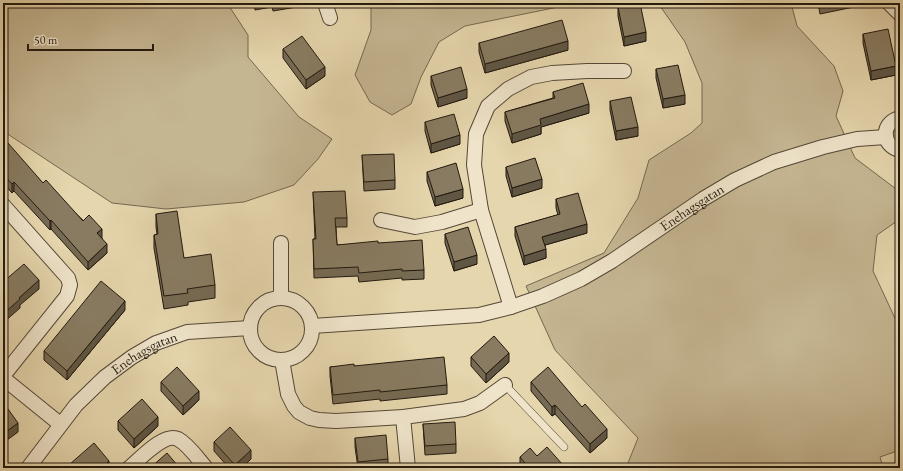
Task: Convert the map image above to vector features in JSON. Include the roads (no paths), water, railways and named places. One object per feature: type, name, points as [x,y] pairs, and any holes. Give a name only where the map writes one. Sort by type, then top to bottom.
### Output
[{"type":"street","points":[[325,3],[330,18]]},
{"type":"street","points":[[889,3],[900,14]]},
{"type":"street","points":[[511,307],[481,210],[474,165],[476,134],[488,106],[508,89],[532,77],[552,73],[580,71],[624,71]]},
{"type":"street","points":[[900,118],[893,120],[888,125],[886,131],[886,137],[890,146],[896,150],[900,150]]},
{"type":"street","name":"Enehagsgatan","points":[[312,326],[479,315],[511,307],[543,296],[581,279],[612,261],[703,199],[735,180],[774,162],[823,147],[857,139],[886,137]]},
{"type":"street","points":[[3,205],[68,278],[70,285],[67,296],[3,376],[60,424]]},
{"type":"street","points":[[381,220],[414,227],[442,222],[481,210]]},
{"type":"street","points":[[281,243],[282,298]]},
{"type":"street","points":[[282,298],[292,300],[302,306],[309,315],[312,326],[311,337],[303,352],[293,358],[282,360],[271,358],[261,353],[252,339],[250,328],[254,314],[260,307],[268,301],[282,298]]},
{"type":"street","name":"Enehagsgatan","points":[[28,468],[60,424],[76,405],[105,377],[132,357],[156,343],[187,332],[250,328]]},
{"type":"street","points":[[282,360],[288,394],[299,412],[310,418],[319,420],[336,421],[403,417],[464,409],[480,403],[506,385]]},
{"type":"street","points":[[403,417],[408,468]]},
{"type":"street","points":[[129,468],[160,441],[167,438],[176,438],[185,444],[206,468]]},
{"type":"lane","points":[[506,385],[564,447]]}]
